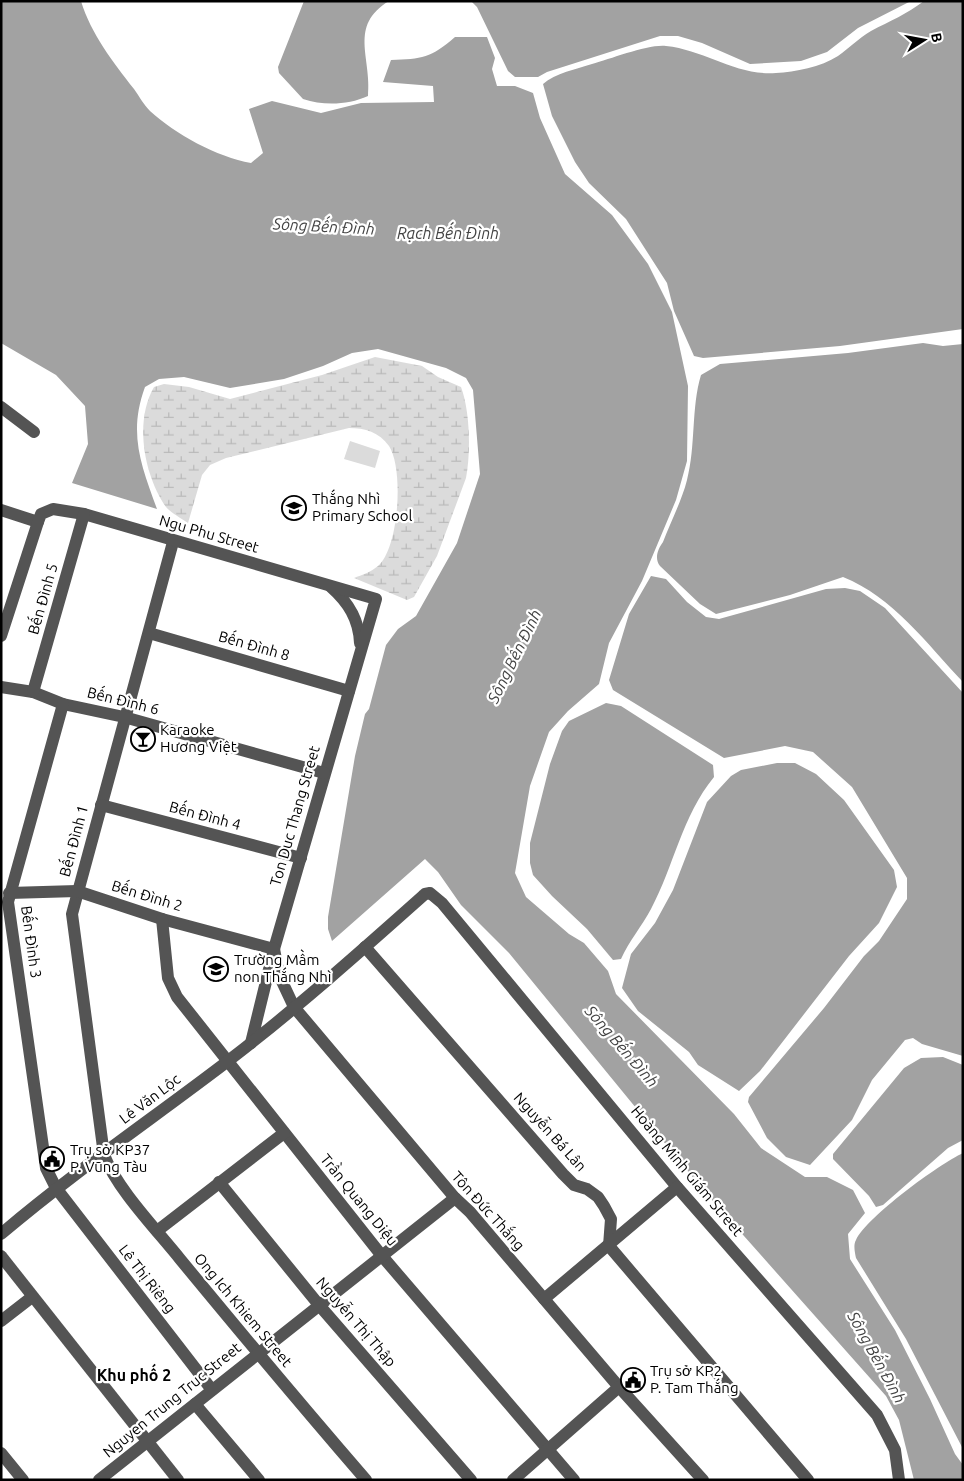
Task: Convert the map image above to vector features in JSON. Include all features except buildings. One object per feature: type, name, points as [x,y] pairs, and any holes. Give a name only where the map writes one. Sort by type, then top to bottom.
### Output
[{"type":"street","points":[[1,407],[34,432]]},
{"type":"street","name":"Ngu Phu Street","points":[[38,522],[41,514],[52,509],[84,514],[173,542],[376,599]]},
{"type":"street","points":[[1,510],[38,522],[1,636]]},
{"type":"street","name":"Bến Đình 5","points":[[33,692],[84,514]]},
{"type":"street","name":"Bến Đình 1","points":[[104,1155],[72,914],[173,542]]},
{"type":"street","points":[[329,586],[348,605],[354,616],[360,636],[361,650]]},
{"type":"street","name":"Ton Duc Thang Street","points":[[251,1043],[274,949],[376,599]]},
{"type":"street","name":"Bến Đình 8","points":[[149,633],[349,691]]},
{"type":"street","name":"Bến Đình 6","points":[[1,687],[33,692],[63,704],[124,717],[324,773]]},
{"type":"street","name":"Bến Đình 3","points":[[56,1188],[46,1168],[22,994],[8,911],[10,893],[63,704]]},
{"type":"street","name":"Bến Đình 4","points":[[101,805],[300,858]]},
{"type":"street","name":"Bến Đình 2","points":[[10,893],[77,891],[162,919],[274,949]]},
{"type":"street","name":"Lê Văn Lộc","points":[[1,1234],[56,1188],[104,1155],[251,1043],[425,894],[430,893]]},
{"type":"street","name":"Hoàng Minh Giám Street","points":[[430,893],[442,903],[677,1187],[877,1415],[895,1450],[899,1480]]},
{"type":"street","name":"Trần Quang Diệu","points":[[162,919],[170,985],[177,997],[382,1256],[574,1480]]},
{"type":"street","name":"Nguyễn Bá Lân","points":[[365,947],[574,1185],[587,1189],[598,1197],[611,1219],[609,1246]]},
{"type":"street","name":"Tôn Đức Thắng","points":[[274,949],[279,974],[294,1007],[454,1198],[470,1212],[619,1387],[703,1480]]},
{"type":"street","points":[[157,1231],[284,1133]]},
{"type":"street","name":"Ong Ich Khiem Street","points":[[104,1155],[110,1170],[157,1231],[257,1353],[366,1480]]},
{"type":"street","name":"Nguyễn Thị Thập","points":[[219,1182],[319,1305],[471,1480]]},
{"type":"street","points":[[544,1299],[677,1187]]},
{"type":"street","name":"Lê Thị Riêng","points":[[56,1188],[212,1390]]},
{"type":"street","name":"Nguyen Trung Truc Street","points":[[99,1480],[454,1198]]},
{"type":"street","points":[[609,1246],[808,1480]]},
{"type":"street","points":[[1,1256],[32,1298],[178,1480]]},
{"type":"street","points":[[1,1321],[32,1298]]},
{"type":"street","points":[[513,1480],[619,1387]]},
{"type":"street","points":[[195,1404],[259,1480]]},
{"type":"street","points":[[1,1453],[22,1480]]},
{"type":"green space","points":[[375,357],[422,366],[438,377],[461,387],[468,419],[469,444],[466,478],[437,556],[414,597],[407,600],[354,578],[378,566],[385,557],[391,543],[395,526],[398,489],[394,457],[385,441],[371,432],[349,428],[226,458],[210,465],[202,475],[188,523],[166,507],[152,480],[144,448],[144,416],[154,387],[164,384],[189,387],[230,399],[322,375]]},
{"type":"green space","points":[[350,441],[380,451],[375,468],[344,459]]},
{"type":"water","name":"Rạch Bến Đình","points":[[1,1],[81,1],[85,13],[103,47],[150,111],[160,120],[197,143],[224,156],[251,163],[263,153],[249,109],[272,101],[321,113],[361,103],[434,102],[433,86],[383,82],[391,60],[426,56],[455,37],[487,37],[495,58],[492,69],[497,86],[515,86],[533,93],[540,118],[565,174],[612,215],[648,264],[672,312],[688,386],[687,461],[676,500],[642,581],[609,643],[599,684],[568,711],[549,732],[530,786],[515,873],[526,897],[569,934],[584,943],[608,971],[616,994],[734,1114],[761,1148],[805,1177],[827,1177],[853,1190],[865,1213],[848,1234],[850,1259],[895,1330],[955,1454],[963,1465],[963,1480],[914,1480],[899,1420],[886,1396],[704,1191],[509,953],[461,905],[438,872],[425,859],[332,941],[328,929],[328,917],[355,756],[365,714],[369,709],[386,645],[398,629],[416,616],[457,543],[480,474],[473,390],[466,378],[446,368],[378,349],[352,353],[323,366],[284,379],[230,388],[184,377],[159,379],[145,387],[137,419],[137,434],[142,463],[157,509],[72,483],[88,444],[85,406],[56,375],[1,343]]},
{"type":"water","points":[[304,1],[389,1],[376,11],[369,21],[365,32],[368,96],[336,104],[319,103],[303,99],[279,73],[278,67]]},
{"type":"water","points":[[471,1],[911,1],[858,28],[827,52],[801,61],[750,64],[702,43],[678,36],[660,36],[547,72],[538,77],[515,77],[508,71],[477,7]]},
{"type":"water","points":[[924,1],[963,1],[963,329],[840,346],[703,358],[694,356],[674,311],[667,283],[626,219],[589,183],[575,162],[552,116],[543,84],[566,72],[629,52],[658,46],[680,48],[747,71],[776,73],[799,70],[831,60],[867,34],[905,14]]},
{"type":"water","points":[[923,343],[943,346],[963,344],[963,682],[922,637],[893,609],[878,596],[843,577],[790,595],[716,614],[700,604],[660,566],[657,560],[658,551],[682,495],[690,467],[696,401],[701,375],[720,364],[848,353]]},
{"type":"water","points":[[651,576],[666,579],[687,602],[706,617],[719,619],[826,589],[845,588],[860,591],[885,608],[963,693],[963,1056],[922,1044],[913,1038],[905,1040],[872,1080],[852,1120],[810,1165],[786,1157],[767,1138],[748,1102],[749,1097],[824,1008],[864,956],[879,941],[907,899],[907,878],[852,787],[813,752],[785,746],[724,758],[613,690],[609,680],[629,614]]},
{"type":"water","points":[[606,703],[621,706],[713,765],[714,777],[694,808],[651,909],[621,959],[613,960],[587,929],[533,875],[530,863],[530,843],[550,764],[562,731],[569,721]]},
{"type":"water","points":[[777,763],[795,763],[816,774],[844,800],[894,870],[897,887],[879,923],[849,956],[760,1071],[739,1091],[698,1065],[689,1052],[638,1011],[622,988],[631,954],[655,923],[673,890],[707,802],[731,776],[741,770]]},
{"type":"water","points":[[943,1057],[963,1065],[963,1140],[948,1148],[883,1205],[876,1207],[869,1196],[833,1159],[833,1154],[904,1068],[921,1058]]},
{"type":"water","points":[[963,1153],[963,1449],[906,1339],[856,1258],[854,1247],[856,1240],[863,1230],[888,1205],[921,1179]]},
{"type":"place","name":"Thắng Nhì Primary School","points":[[294,508]]},
{"type":"place","name":"Karaoke Hương Việt","points":[[143,739]]},
{"type":"place","name":"Trường Mầm non Thắng Nhì","points":[[216,969]]},
{"type":"place","name":"Trụ sở KP37 P. Vũng Tàu","points":[[52,1159]]},
{"type":"place","name":"Trụ sở KP2 P. Tam Thắng","points":[[633,1380]]},
{"type":"district","name":"Khu phố 2","points":[[134,1375]]},
{"type":"water label","name":"Sông Bến Đình","points":[[324,226]]},
{"type":"water label","name":"Sông Bến Đình","points":[[514,656]]},
{"type":"water label","name":"Sông Bến Đình","points":[[622,1046]]},
{"type":"water label","name":"Sông Bến Đình","points":[[877,1357]]}]
